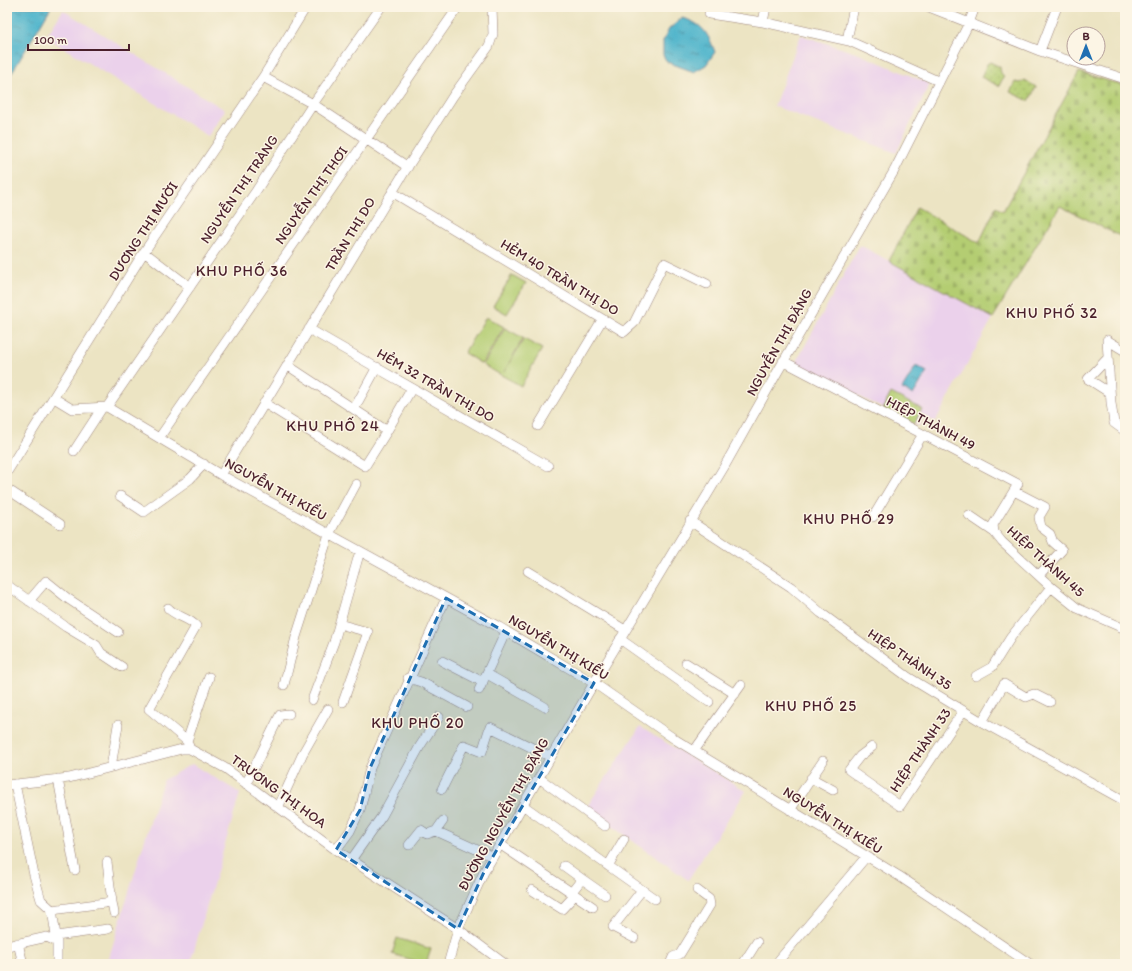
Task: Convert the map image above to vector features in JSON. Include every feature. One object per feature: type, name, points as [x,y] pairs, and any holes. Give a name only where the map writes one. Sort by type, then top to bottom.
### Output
[{"type":"street","name":"DƯƠNG THỊ MƯỜI","points":[[7,472],[144,252],[263,76],[306,7]]},
{"type":"street","name":"NGUYỄN THỊ TRÀNG","points":[[74,451],[190,287],[256,191],[313,104],[381,7]]},
{"type":"street","name":"NGUYỄN THỊ THƠI","points":[[159,438],[458,7]]},
{"type":"street","name":"TRẦN THỊ DO","points":[[221,474],[392,192],[453,96],[489,46],[493,34],[492,7]]},
{"type":"street","points":[[711,7],[709,14],[763,22],[847,40],[938,81]]},
{"type":"street","points":[[763,22],[766,7]]},
{"type":"street","points":[[847,40],[854,7]]},
{"type":"street","points":[[930,7],[1040,51],[1125,79]]},
{"type":"street","name":"NGUYỄN THỊ ĐẶNG","points":[[594,683],[690,521],[724,467],[783,361],[894,171],[938,81],[969,23],[975,7]]},
{"type":"street","points":[[1040,51],[1057,7]]},
{"type":"street","points":[[263,76],[313,104],[408,167]]},
{"type":"street","name":"HẺM 40 TRẦN THỊ DO","points":[[392,192],[624,332],[634,324],[665,263],[708,284]]},
{"type":"street","points":[[144,252],[190,287]]},
{"type":"street","points":[[538,426],[602,320]]},
{"type":"street","name":"HẺM 32 TRẦN THỊ DO","points":[[309,329],[548,466]]},
{"type":"street","points":[[1125,351],[1107,340],[1107,358],[1114,423],[1125,431]]},
{"type":"street","points":[[1107,358],[1088,379],[1110,393]]},
{"type":"street","name":"HIỆP THÀNH 49","points":[[783,361],[1018,484],[1014,490]]},
{"type":"street","points":[[287,365],[387,431]]},
{"type":"street","points":[[354,409],[377,367]]},
{"type":"street","points":[[264,403],[365,466],[412,388]]},
{"type":"street","points":[[54,398],[72,409],[105,407]]},
{"type":"street","name":"NGUYỄN THỊ KIỂU","points":[[105,407],[221,474],[506,631],[594,683],[694,751],[899,876],[1030,964]]},
{"type":"street","points":[[873,517],[923,434]]},
{"type":"street","points":[[120,496],[144,512],[190,478],[204,464]]},
{"type":"street","points":[[284,686],[296,637],[329,534],[356,484]]},
{"type":"street","points":[[7,489],[60,524]]},
{"type":"street","points":[[994,532],[993,525],[1014,490],[1045,507],[1039,517],[1041,527],[1050,534],[1053,542],[1062,550],[1039,575]]},
{"type":"street","name":"HIỆP THÀNH 45","points":[[969,515],[994,532],[1002,542],[1051,587],[1077,608],[1125,628]]},
{"type":"street","name":"HIỆP THÀNH 35","points":[[690,521],[792,587],[890,665],[982,722],[1039,752],[1125,801]]},
{"type":"street","points":[[312,700],[339,624],[360,551]]},
{"type":"street","points":[[528,572],[625,630]]},
{"type":"street","points":[[29,601],[46,581],[67,598],[118,632]]},
{"type":"street","points":[[7,585],[96,645],[101,653],[122,666]]},
{"type":"street","points":[[976,676],[992,666],[1015,633],[1051,587]]},
{"type":"street","points":[[336,850],[350,831],[360,810],[370,768],[408,678],[446,598]]},
{"type":"street","name":"TRƯƠNG THỊ HOA","points":[[168,608],[173,614],[191,620],[196,626],[149,709],[188,745],[225,768],[336,850],[458,929],[505,964]]},
{"type":"street","points":[[339,624],[368,632],[343,702]]},
{"type":"street","points":[[483,682],[506,631]]},
{"type":"street","points":[[620,639],[709,702]]},
{"type":"street","points":[[442,661],[483,682],[545,707]]},
{"type":"street","points":[[686,663],[735,694]]},
{"type":"street","points":[[57,964],[56,939],[52,910],[41,900],[11,785],[58,779],[182,749],[188,745],[209,677]]},
{"type":"street","points":[[408,678],[421,682],[467,707]]},
{"type":"street","name":"ĐƯỜNG NGUYỄN THỊ ĐẶNG","points":[[448,964],[458,929],[484,872],[524,806],[594,683]]},
{"type":"street","points":[[982,722],[1004,684],[1026,697],[1034,694],[1050,702]]},
{"type":"street","points":[[694,751],[741,685]]},
{"type":"street","points":[[278,808],[304,752],[328,709]]},
{"type":"street","name":"HIỆP THÀNH 33","points":[[872,747],[860,756],[850,770],[900,806],[963,711]]},
{"type":"street","points":[[246,784],[280,715],[289,714]]},
{"type":"street","points":[[351,860],[382,816],[420,746],[439,717]]},
{"type":"street","points":[[111,767],[118,725]]},
{"type":"street","points":[[442,790],[464,746],[482,752],[490,727],[551,757]]},
{"type":"street","points":[[790,810],[823,761]]},
{"type":"street","points":[[539,778],[605,826]]},
{"type":"street","points":[[812,778],[833,790]]},
{"type":"street","points":[[58,779],[75,870]]},
{"type":"street","points":[[524,806],[655,900]]},
{"type":"street","points":[[436,832],[443,821]]},
{"type":"street","points":[[409,845],[422,830],[427,834],[436,832],[493,857]]},
{"type":"street","points":[[608,866],[624,839]]},
{"type":"street","points":[[501,845],[593,907]]},
{"type":"street","points":[[779,960],[866,857]]},
{"type":"street","points":[[107,862],[114,913]]},
{"type":"street","points":[[564,866],[605,894]]},
{"type":"street","points":[[532,890],[562,909],[582,879]]},
{"type":"street","points":[[634,938],[613,927],[642,890]]},
{"type":"street","points":[[670,964],[673,957],[680,954],[710,905],[709,899],[697,890]]},
{"type":"street","points":[[52,910],[112,902]]},
{"type":"street","points":[[7,946],[47,937],[56,939],[108,929]]},
{"type":"street","points":[[743,964],[757,942]]},
{"type":"street","points":[[18,943],[24,964]]},
{"type":"highlighted area","points":[[446,598],[594,683],[484,872],[458,929],[336,850],[360,810],[370,768]]},
{"type":"shaded area","points":[[63,10],[225,110],[208,136],[46,37]]},
{"type":"shaded area","points":[[801,35],[859,54],[930,84],[896,153],[774,106]]},
{"type":"shaded area","points":[[860,245],[993,318],[935,422],[924,416],[919,426],[914,424],[795,364]]},
{"type":"shaded area","points":[[640,727],[746,791],[688,880],[586,808]]},
{"type":"shaded area","points":[[192,764],[240,793],[190,964],[107,964],[163,780]]},
{"type":"green space","points":[[990,62],[1000,67],[1001,73],[1004,76],[999,86],[981,77],[987,64]]},
{"type":"green space","points":[[1079,72],[1125,86],[1125,231],[1122,237],[1060,206],[993,318],[889,261],[917,207],[979,243],[996,207],[1003,211]]},
{"type":"green space","points":[[1025,80],[1036,87],[1029,101],[1010,92],[1015,82],[1020,83]]},
{"type":"green space","points":[[512,275],[526,283],[507,314],[493,306]]},
{"type":"green space","points":[[486,317],[504,327],[482,364],[464,353]]},
{"type":"green space","points":[[505,328],[523,338],[504,372],[524,339],[542,349],[521,386],[483,365]]},
{"type":"green space","points":[[891,393],[922,409],[914,424],[883,408]]},
{"type":"green space","points":[[397,938],[431,949],[426,964],[392,954]]},
{"type":"water","points":[[7,7],[51,7],[7,81]]},
{"type":"water","points":[[682,18],[695,23],[707,34],[715,52],[706,65],[694,72],[667,62],[663,55],[663,41],[669,29]]},
{"type":"water","points":[[916,366],[927,372],[913,395],[902,389]]},
{"type":"district","name":"KHU PHỐ 36","points":[[242,271]]},
{"type":"district","name":"KHU PHỐ 32","points":[[1052,313]]},
{"type":"district","name":"KHU PHỐ 24","points":[[333,426]]},
{"type":"district","name":"KHU PHỐ 29","points":[[849,519]]},
{"type":"district","name":"KHU PHỐ 25","points":[[811,706]]},
{"type":"district","name":"KHU PHỐ 20","points":[[418,723]]}]
